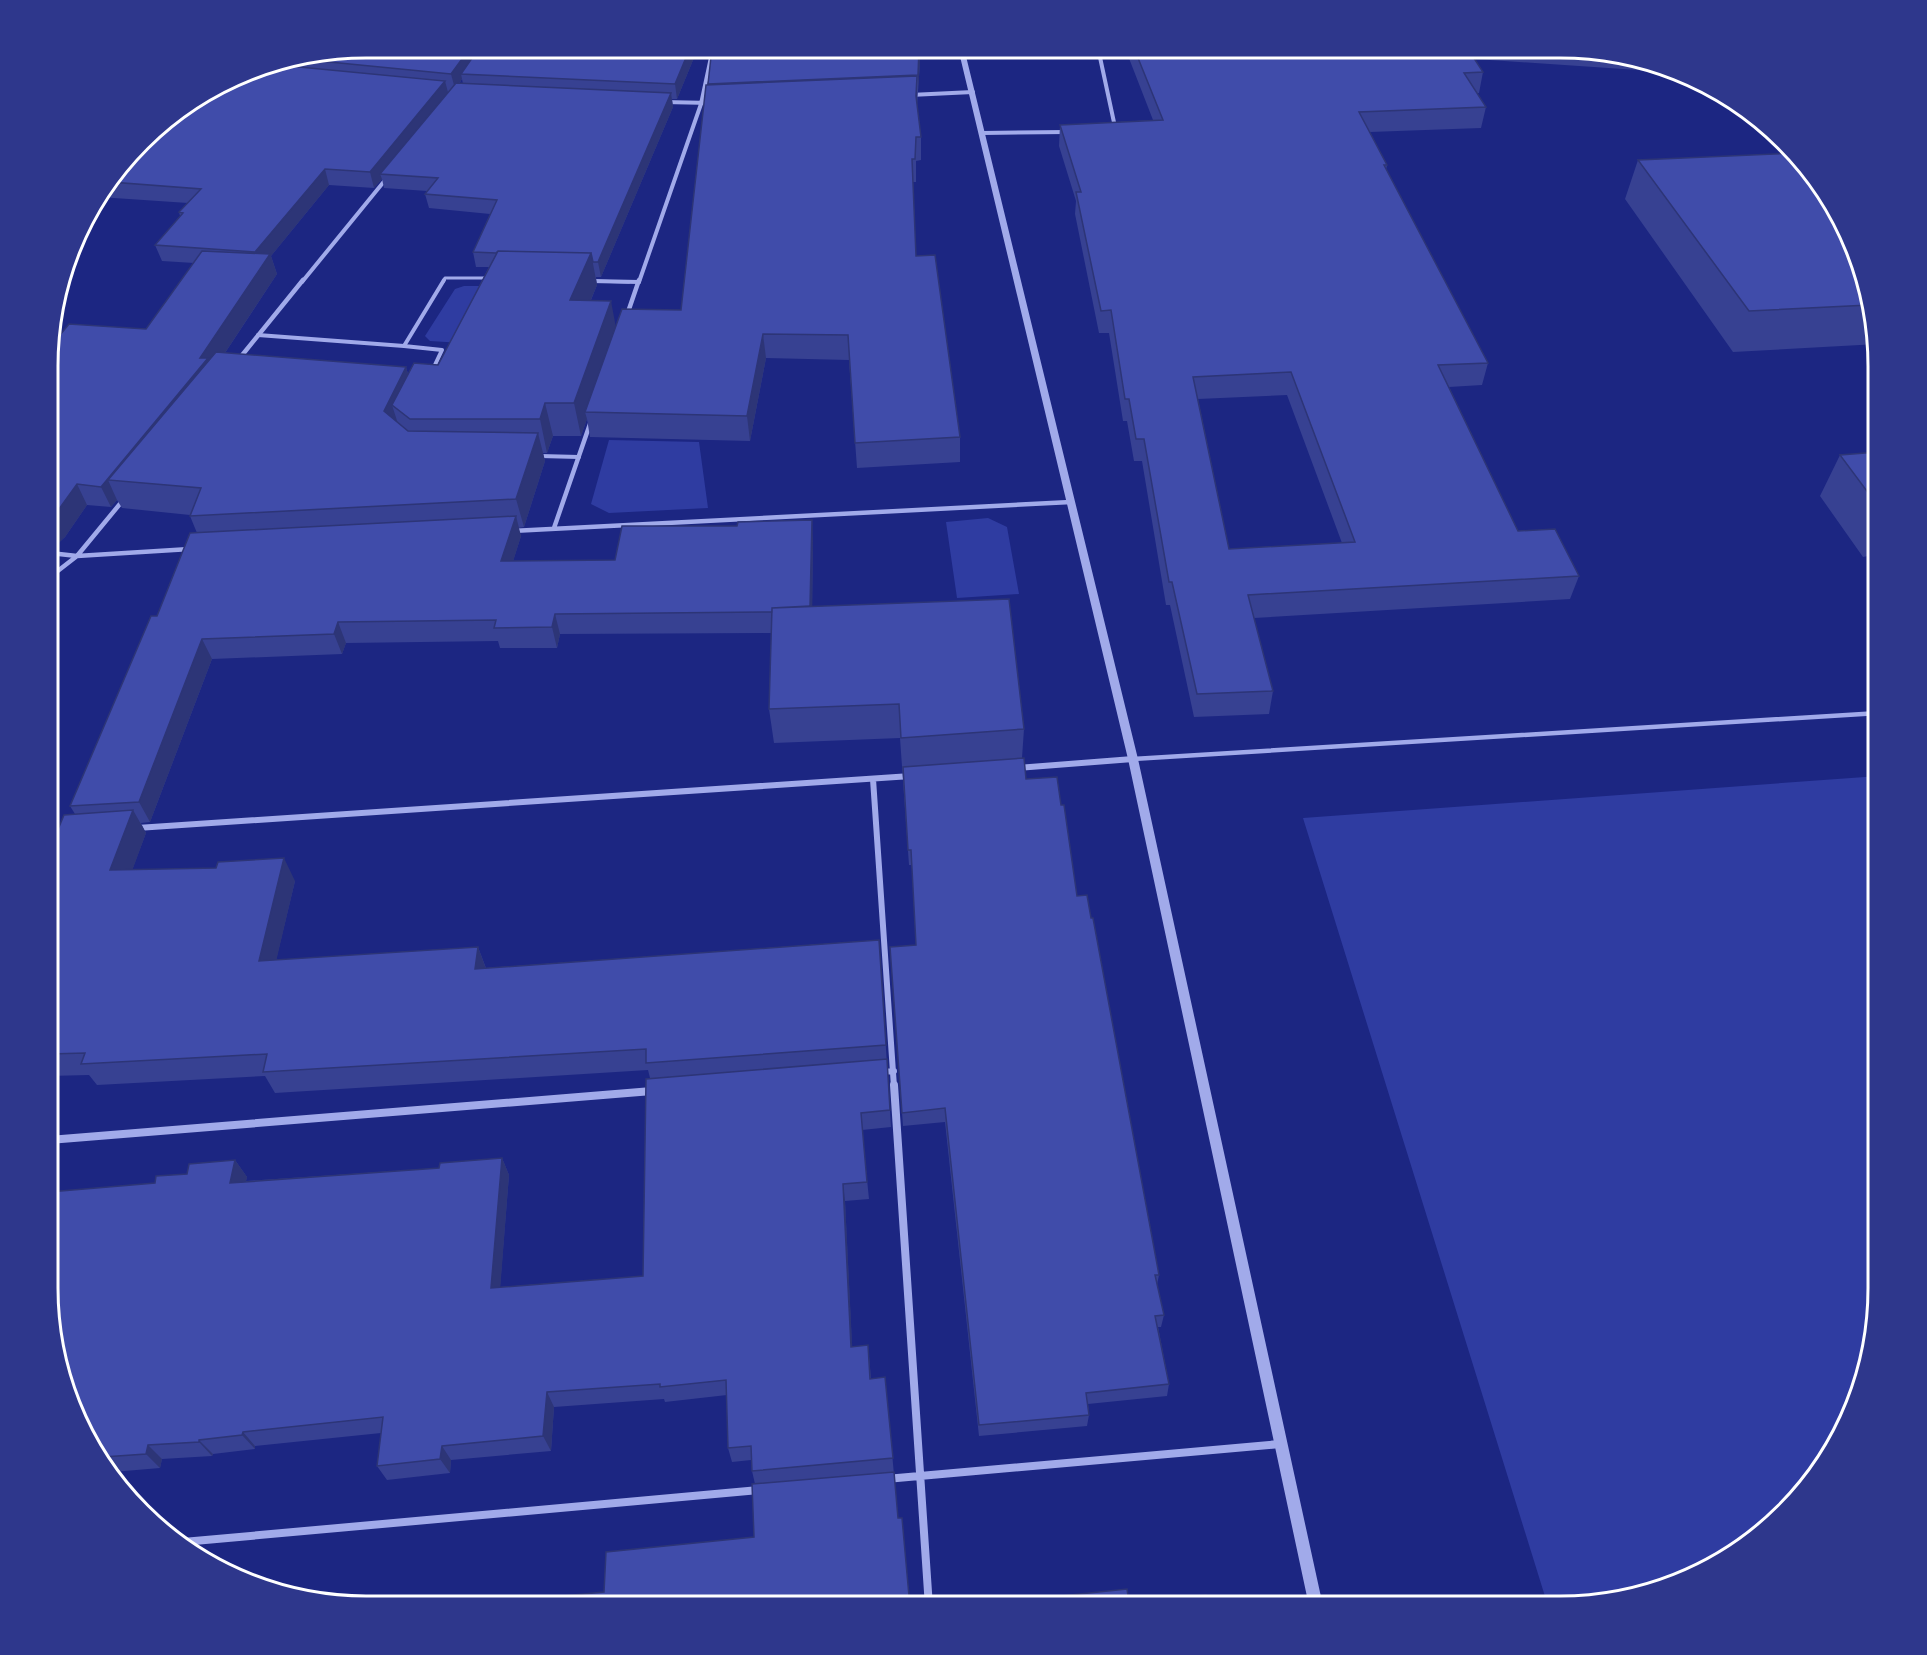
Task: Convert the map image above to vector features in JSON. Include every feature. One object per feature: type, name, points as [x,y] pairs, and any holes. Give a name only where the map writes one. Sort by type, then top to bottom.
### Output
[{"type":"street","points":[[624,325],[701,104],[711,58]]},
{"type":"street","points":[[964,58],[1133,759],[1314,1596]]},
{"type":"street","points":[[1100,58],[1116,127],[1105,132]]},
{"type":"street","points":[[902,95],[973,92]]},
{"type":"street","points":[[655,102],[713,103]]},
{"type":"street","points":[[983,133],[1072,132]]},
{"type":"street","points":[[235,363],[391,173]]},
{"type":"street","points":[[554,528],[594,413]]},
{"type":"street","points":[[58,571],[77,556],[130,492]]},
{"type":"street","points":[[506,531],[1071,502]]},
{"type":"street","points":[[58,554],[77,556],[196,549]]},
{"type":"street","points":[[1015,768],[1133,759]]},
{"type":"street","points":[[133,828],[921,775]]},
{"type":"street","points":[[873,779],[928,1596]]},
{"type":"street","points":[[58,833],[74,832]]},
{"type":"street","points":[[870,1073],[894,1071]]},
{"type":"street","points":[[58,1139],[656,1091]]},
{"type":"street","points":[[873,1480],[1280,1444]]},
{"type":"street","points":[[190,1541],[766,1490]]},
{"type":"lane","points":[[404,346],[445,278],[491,278]]},
{"type":"lane","points":[[582,280],[639,282]]},
{"type":"lane","points":[[258,335],[442,350],[432,369]]},
{"type":"lane","points":[[533,456],[579,457]]},
{"type":"lane","points":[[1133,759],[1868,714]]},
{"type":"shaded area","points":[[464,286],[496,286],[462,343],[430,341],[425,336],[455,289]]},
{"type":"shaded area","points":[[609,440],[699,442],[708,508],[609,513],[591,504]]},
{"type":"shaded area","points":[[988,518],[1007,527],[1019,594],[957,598],[946,522]]},
{"type":"shaded area","points":[[1868,777],[1868,1309],[1863,1349],[1852,1388],[1837,1425],[1805,1476],[1764,1520],[1732,1545],[1697,1565],[1660,1580],[1621,1591],[1581,1596],[1545,1596],[1303,818]]},
{"type":"building","points":[[366,58],[463,58],[451,74],[323,61]]},
{"type":"building","points":[[472,58],[686,58],[675,84],[461,74]]},
{"type":"building","points":[[711,58],[919,58],[918,75],[708,84]]},
{"type":"building","points":[[1138,58],[1474,58],[1483,72],[1464,73],[1486,107],[1359,112],[1387,165],[1384,165],[1488,363],[1438,365],[1518,531],[1555,529],[1579,576],[1248,595],[1273,691],[1197,694],[1172,582],[1169,582],[1144,439],[1136,439],[1129,399],[1125,399],[1111,310],[1101,311],[1076,192],[1081,192],[1060,125],[1163,120]],"holes":[[[1291,372],[1355,542],[1229,549],[1193,377]]]},
{"type":"building","points":[[295,67],[445,81],[370,172],[325,169],[255,252],[155,245],[183,213],[179,212],[201,189],[119,183],[163,135],[195,110],[230,90],[286,69]]},
{"type":"building","points":[[917,76],[916,96],[921,137],[916,137],[915,159],[912,159],[916,256],[935,255],[960,437],[855,443],[848,335],[763,334],[747,416],[585,412],[622,309],[681,310],[706,85]]},
{"type":"building","points":[[456,83],[671,93],[598,262],[593,262],[591,253],[473,252],[497,200],[425,194],[438,178],[380,174]]},
{"type":"building","points":[[1783,154],[1817,195],[1837,230],[1852,267],[1863,305],[1749,311],[1638,160]]},
{"type":"building","points":[[202,251],[270,254],[200,358],[208,358],[101,487],[77,484],[58,510],[60,335],[69,324],[146,329]]},
{"type":"building","points":[[498,251],[591,253],[570,300],[611,301],[574,403],[545,403],[540,419],[410,419],[392,405],[414,363],[438,365]]},
{"type":"building","points":[[216,352],[406,367],[384,411],[408,431],[538,433],[516,499],[190,516],[201,488],[108,480]]},
{"type":"building","points":[[1868,453],[1868,493],[1840,455]]},
{"type":"building","points":[[516,516],[501,561],[615,560],[622,526],[737,526],[738,522],[812,520],[810,606],[772,608],[772,612],[555,614],[552,627],[494,628],[496,620],[338,622],[334,634],[202,639],[139,802],[70,806],[151,616],[157,616],[190,533]]},
{"type":"building","points":[[1009,599],[1024,729],[901,738],[899,704],[769,709],[772,608]]},
{"type":"building","points":[[1024,758],[1026,779],[1057,777],[1061,805],[1064,805],[1077,896],[1087,895],[1091,918],[1093,918],[1159,1275],[1155,1275],[1164,1315],[1155,1316],[1169,1384],[1086,1393],[1089,1415],[979,1425],[945,1108],[902,1113],[890,947],[916,945],[911,850],[908,850],[903,767]]},
{"type":"building","points":[[133,810],[110,870],[216,868],[218,862],[284,858],[259,961],[478,947],[475,969],[879,940],[886,1045],[646,1063],[646,1049],[263,1072],[267,1054],[81,1064],[85,1053],[58,1054],[58,830],[64,815]]},
{"type":"building","points":[[887,1059],[890,1110],[861,1113],[867,1182],[843,1184],[851,1347],[868,1345],[870,1379],[885,1377],[893,1458],[752,1471],[751,1446],[728,1448],[726,1380],[660,1387],[660,1384],[547,1392],[543,1436],[442,1446],[440,1459],[377,1466],[383,1417],[243,1432],[242,1435],[199,1440],[199,1442],[148,1445],[146,1454],[108,1457],[82,1407],[64,1349],[58,1289],[58,1191],[155,1183],[156,1176],[187,1174],[189,1164],[235,1160],[230,1183],[439,1168],[440,1163],[502,1158],[491,1288],[643,1276],[646,1079]]},
{"type":"building","points":[[894,1472],[898,1518],[902,1518],[909,1596],[562,1596],[604,1592],[606,1552],[754,1537],[752,1484]]},
{"type":"building","points":[[1127,1589],[1128,1596],[1061,1596]]}]
